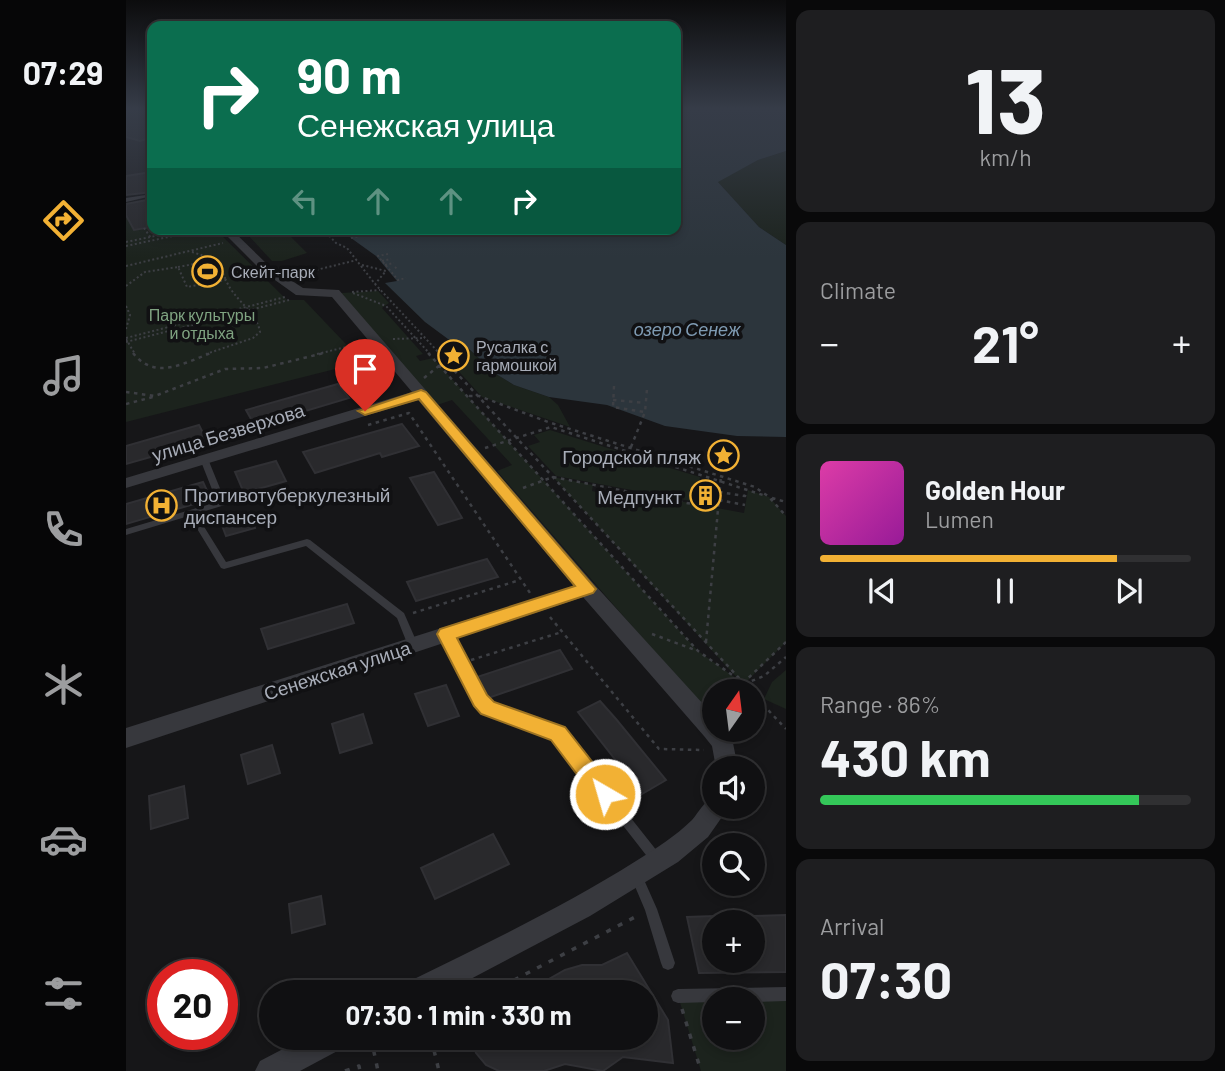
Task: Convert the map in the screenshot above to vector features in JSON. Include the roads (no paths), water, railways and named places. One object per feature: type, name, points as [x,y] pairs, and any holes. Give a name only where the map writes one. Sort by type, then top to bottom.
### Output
[{"type":"street","points":[[231,235],[265,268],[300,292],[335,293],[587,589],[712,729],[725,756]]},
{"type":"street","name":"улица Безверхова","points":[[126,483],[418,390]]},
{"type":"street","name":"Сенежская улица","points":[[126,738],[587,589]]},
{"type":"street","points":[[440,980],[647,868],[705,825],[709,819]]},
{"type":"street","points":[[270,1071],[310,1050]]},
{"type":"lane","points":[[126,200],[147,196]]},
{"type":"lane","points":[[126,532],[222,503],[204,459]]},
{"type":"lane","points":[[200,527],[224,566],[307,542],[401,616],[413,645]]},
{"type":"lane","points":[[446,634],[480,700],[488,708],[558,734],[647,868],[651,909],[668,962]]},
{"type":"lane","points":[[678,996],[786,993]]},
{"type":"water","name":"озеро Сенеж","points":[[681,158],[764,158],[718,182],[759,227],[786,245],[786,437],[737,436],[665,426],[607,405],[549,397],[514,385],[496,374],[469,349],[448,339],[425,322],[385,283],[397,281],[376,256],[349,235],[681,235]]},
{"type":"place","name":"Скейт-парк","points":[[208,271]]},
{"type":"place","name":"Русалка с гармошкой","points":[[453,355]]},
{"type":"place","name":"Городской пляж","points":[[724,456]]},
{"type":"place","name":"Медпункт","points":[[705,496]]},
{"type":"place","name":"Противотуберкулезный диспансер","points":[[161,505]]},
{"type":"park label","name":"Парк культуры и отдыха","points":[[202,323]]}]
